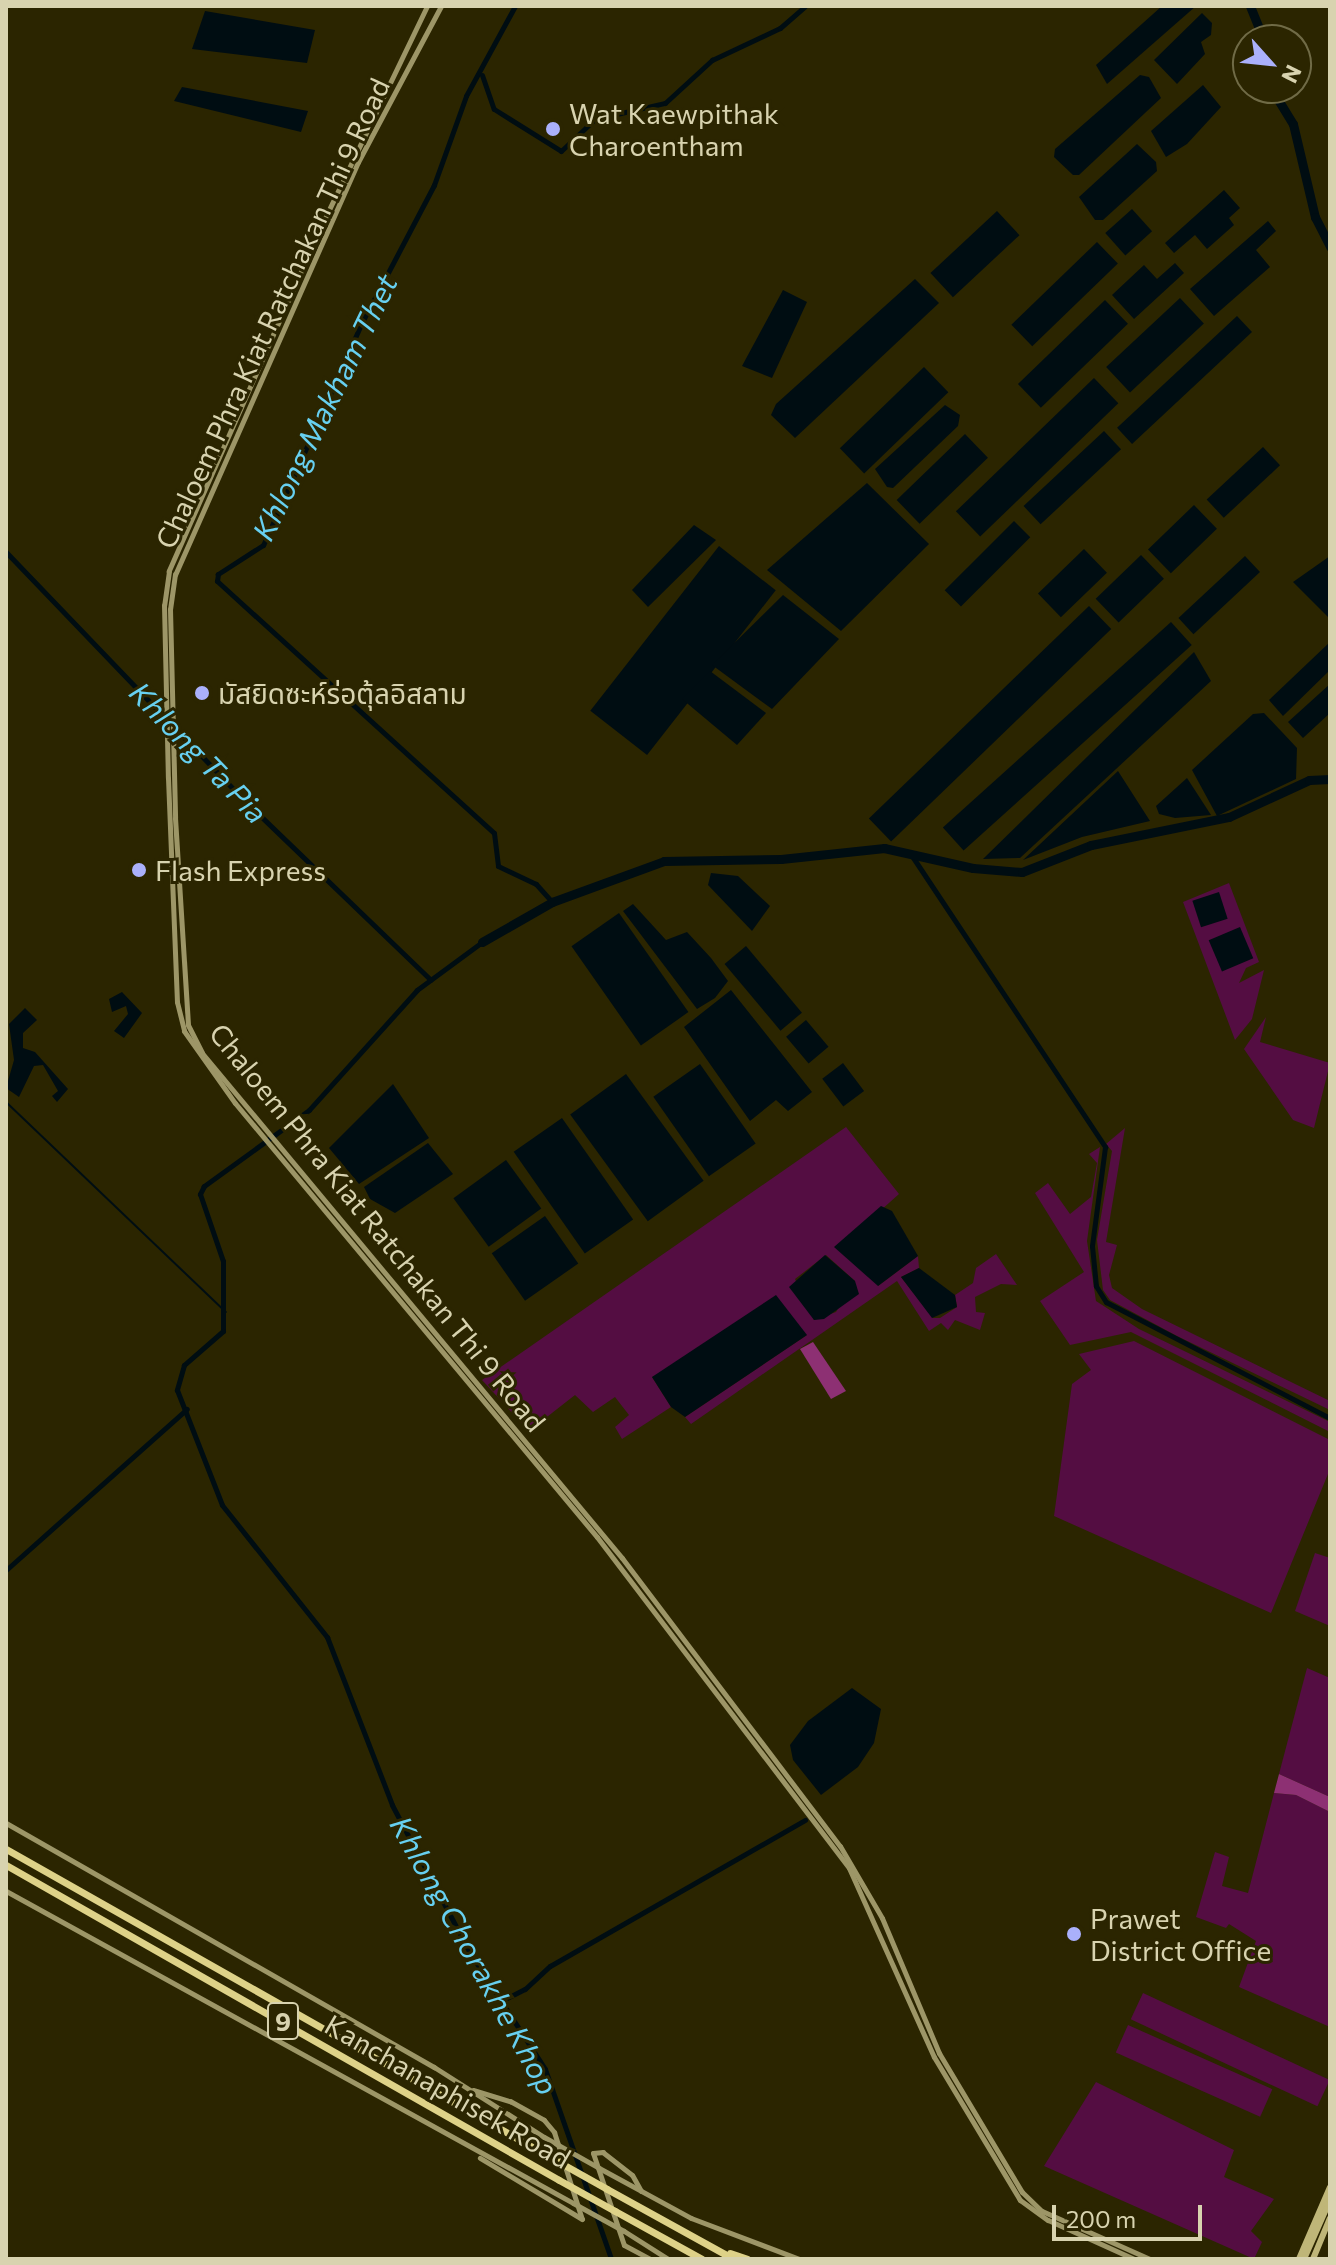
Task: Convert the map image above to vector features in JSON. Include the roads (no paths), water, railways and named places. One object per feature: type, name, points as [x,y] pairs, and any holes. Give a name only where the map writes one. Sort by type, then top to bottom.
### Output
[{"type":"highway","name":"Kanchanaphisek Road","points":[[6,1849],[734,2259]]},
{"type":"highway","name":"Kanchanaphisek Road","points":[[6,1865],[702,2259]]},
{"type":"highway","points":[[709,2246],[747,2259]]},
{"type":"main road","name":"Chaloem Phra Kiat Ratchakan Thi 9 Road","points":[[424,6],[203,494],[172,592],[169,700],[181,1010],[202,1053],[249,1114],[597,1537],[849,1868],[934,2057],[1020,2200],[1048,2220],[1134,2259]]},
{"type":"main road","name":"Chaloem Phra Kiat Ratchakan Thi 9 Road","points":[[323,230],[441,6]]},
{"type":"main road","name":"Chaloem Phra Kiat Ratchakan Thi 9 Road","points":[[287,1160],[622,1558],[840,1846],[882,1918],[939,2053],[1022,2192],[1042,2211],[1150,2259]]},
{"type":"main road","points":[[6,1823],[469,2089],[599,2168],[711,2227],[799,2259]]},
{"type":"main road","points":[[6,1891],[476,2153],[624,2231],[668,2259]]},
{"type":"main road","points":[[469,2089],[510,2101],[544,2120],[554,2132],[582,2219],[476,2153]]},
{"type":"main road","points":[[641,2191],[632,2175],[603,2152],[593,2153],[624,2245],[650,2259]]},
{"type":"main road","points":[[1302,2259],[1330,2187]]},
{"type":"main road","points":[[1302,2259],[1330,2200]]},
{"type":"main road","points":[[1313,2259],[1330,2218]]},
{"type":"waterway","name":"Khlong Makham Thet","points":[[515,6],[466,96],[434,185],[362,322],[263,545],[218,574],[217,581],[494,833],[498,866],[536,884],[552,902]]},
{"type":"waterway","points":[[482,75],[494,109],[561,151],[595,119],[665,103],[712,60],[780,28],[805,6]]},
{"type":"waterway","points":[[1250,6],[1257,24]]},
{"type":"waterway","points":[[1281,104],[1293,124],[1315,217],[1330,247]]},
{"type":"waterway","name":"Khlong Ta Pia","points":[[6,552],[249,805],[431,980]]},
{"type":"waterway","points":[[482,942],[552,902],[664,861],[781,859],[884,848],[973,868],[1022,872],[1091,845],[1229,817],[1309,780],[1330,779]]},
{"type":"waterway","points":[[910,853],[1105,1147],[1092,1246],[1096,1286],[1106,1302],[1330,1418]]},
{"type":"waterway","name":"Khlong Chorakhe Khop","points":[[482,942],[417,990],[309,1110],[204,1186],[200,1194],[223,1261],[223,1331],[184,1365],[177,1390],[222,1505],[327,1637],[392,1805],[470,1953],[545,2069],[611,2259]]},
{"type":"waterway","points":[[6,1102],[226,1312]]},
{"type":"waterway","points":[[6,1570],[187,1409]]},
{"type":"waterway","points":[[501,2001],[525,1989],[550,1966],[805,1820]]},
{"type":"place","name":"Wat Kaewpithak Charoentham","points":[[553,129]]},
{"type":"place","name":"มัสยิดซะห์ร่อตุ้ลอิสลาม","points":[[202,693]]},
{"type":"place","name":"Flash Express","points":[[139,870]]},
{"type":"place","name":"Prawet District Office","points":[[1074,1934]]}]
